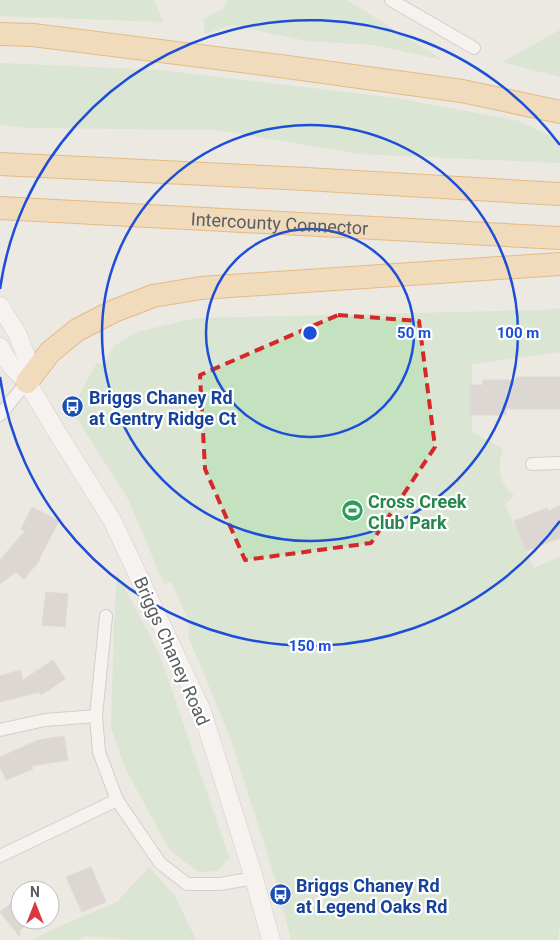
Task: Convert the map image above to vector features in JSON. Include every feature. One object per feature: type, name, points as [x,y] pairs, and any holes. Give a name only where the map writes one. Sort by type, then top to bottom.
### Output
[{"type":"highway","points":[[0,34],[33,36],[280,66],[462,91],[560,112]]},
{"type":"highway","points":[[0,164],[560,194]]},
{"type":"highway","name":"Intercounty Connector","points":[[0,208],[560,238]]},
{"type":"highway","points":[[27,382],[50,352],[77,330],[114,311],[153,296],[201,288],[560,264]]},
{"type":"main road","name":"Briggs Chaney Road","points":[[0,306],[18,335],[27,359],[27,382]]},
{"type":"main road","name":"Briggs Chaney Road","points":[[0,347],[11,366],[27,382],[112,520],[202,711],[254,878],[271,940]]},
{"type":"street","points":[[390,0],[474,48]]},
{"type":"street","points":[[0,415],[27,382]]},
{"type":"street","points":[[532,464],[560,463]]},
{"type":"street","points":[[106,616],[96,716],[99,752],[117,800],[160,863],[187,884],[220,884],[254,878]]},
{"type":"street","points":[[0,730],[45,720],[96,716]]},
{"type":"street","points":[[0,856],[117,800]]},
{"type":"highlighted area","points":[[338,315],[419,321],[435,447],[371,543],[245,560],[205,469],[200,375]]},
{"type":"green space","points":[[0,0],[154,0],[163,22],[0,16]]},
{"type":"green space","points":[[229,0],[347,0],[443,60],[374,45],[307,41],[232,25],[205,34],[203,19],[222,10]]},
{"type":"green space","points":[[560,30],[560,77],[502,62]]},
{"type":"green space","points":[[0,63],[160,70],[396,98],[519,121],[560,141],[560,163],[360,154],[217,130],[33,128],[0,125]]},
{"type":"green space","points":[[560,308],[560,352],[472,364],[472,432],[503,449],[500,474],[505,485],[514,495],[505,505],[534,568],[560,556],[560,924],[558,940],[291,940],[277,884],[230,737],[188,636],[190,623],[171,582],[164,584],[128,499],[71,409],[97,363],[104,364],[114,346],[137,332],[196,318],[546,310]]},
{"type":"green space","points":[[117,573],[159,653],[229,857],[218,871],[198,872],[169,849],[125,768],[111,727]]},
{"type":"green space","points":[[149,867],[175,896],[196,940],[135,940],[84,936],[77,940],[32,940],[51,930],[60,930],[60,926],[117,902]]},
{"type":"building","points":[[516,377],[560,377],[560,409],[506,409],[506,415],[470,415],[470,385],[483,385],[483,380],[516,380]]},
{"type":"building","points":[[560,506],[560,538],[526,551],[514,521],[547,508],[548,511]]},
{"type":"building","points":[[32,507],[59,521],[40,560],[24,579],[16,572],[0,584],[0,560],[25,531],[21,529]]},
{"type":"building","points":[[46,592],[68,594],[65,627],[42,625]]},
{"type":"building","points":[[53,660],[65,679],[41,695],[39,692],[0,702],[0,676],[20,670],[23,680]]},
{"type":"building","points":[[64,736],[68,760],[31,766],[33,769],[6,780],[0,767],[0,757],[38,740]]},
{"type":"building","points":[[91,867],[106,902],[82,912],[66,877]]},
{"type":"building","points":[[10,904],[10,924],[0,912]]},
{"type":"building","points":[[14,930],[20,930],[20,937]]},
{"type":"place","name":"Briggs Chaney Rd at Gentry Ridge Ct","points":[[73,407]]},
{"type":"place","name":"Cross Creek Club Park","points":[[352,511]]},
{"type":"place","name":"Briggs Chaney Rd at Legend Oaks Rd","points":[[280,895]]}]
